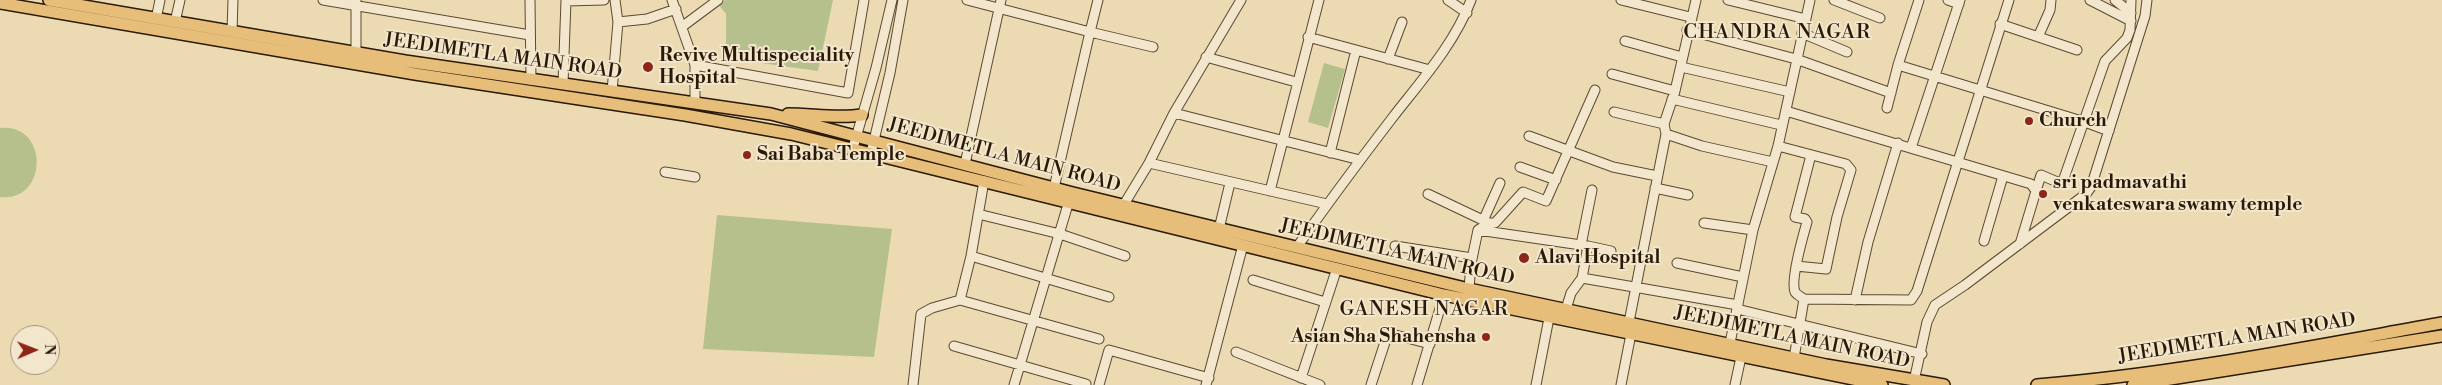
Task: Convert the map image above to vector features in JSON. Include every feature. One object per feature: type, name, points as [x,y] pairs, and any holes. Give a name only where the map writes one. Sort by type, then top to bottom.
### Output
[{"type":"main road","name":"JEEDIMETLA MAIN ROAD","points":[[49,0],[111,5],[156,19],[232,31],[280,45],[415,74],[686,115],[791,134],[1069,201],[1193,228],[1219,229],[1297,246],[1469,289],[1566,309],[1740,357],[1882,385]]},
{"type":"main road","name":"JEEDIMETLA MAIN ROAD","points":[[0,3],[280,45],[356,52],[531,80],[771,114],[874,139],[1122,206],[1243,245],[1444,295],[1549,318],[1730,343],[1794,358],[1944,385]]},
{"type":"main road","points":[[771,114],[809,114],[845,118],[862,115]]},
{"type":"main road","name":"JEEDIMETLA MAIN ROAD","points":[[2037,385],[2086,381],[2272,353],[2442,322]]},
{"type":"main road","name":"JEEDIMETLA MAIN ROAD","points":[[2133,385],[2442,336]]},
{"type":"street","points":[[156,19],[160,0]]},
{"type":"street","points":[[175,22],[180,0]]},
{"type":"street","points":[[232,31],[233,0]]},
{"type":"street","points":[[323,0],[356,3],[530,35]]},
{"type":"street","points":[[530,0],[531,80]]},
{"type":"street","points":[[563,84],[566,1],[604,0]]},
{"type":"street","points":[[612,91],[618,22],[615,0]]},
{"type":"street","points":[[683,26],[718,0]]},
{"type":"street","points":[[695,66],[848,93],[864,0]]},
{"type":"street","points":[[853,148],[876,68],[892,0]]},
{"type":"street","points":[[871,153],[890,73],[903,0]]},
{"type":"street","points":[[967,0],[1000,4],[1090,32],[1153,46]]},
{"type":"street","points":[[1054,188],[1098,0]]},
{"type":"street","points":[[1122,206],[1149,163],[1174,113],[1206,57],[1242,0]]},
{"type":"street","points":[[1270,191],[1296,82],[1319,0]]},
{"type":"street","points":[[1448,0],[1467,13]]},
{"type":"street","points":[[1297,246],[1360,160],[1430,70],[1467,13],[1470,2],[1479,0]]},
{"type":"street","points":[[1621,0],[1690,17]]},
{"type":"street","points":[[1621,385],[1635,287],[1666,134],[1664,124],[1674,95],[1690,17],[1696,0]]},
{"type":"street","points":[[1728,0],[1806,19]]},
{"type":"street","points":[[1730,343],[1743,276],[1778,146],[1781,125],[1786,111],[1810,0]]},
{"type":"street","points":[[1834,0],[1880,18]]},
{"type":"street","points":[[1887,108],[1898,65],[1919,0]]},
{"type":"street","points":[[1911,148],[1959,2],[1948,0]]},
{"type":"street","points":[[1811,155],[1795,217],[1805,219],[1807,222],[1796,266],[1794,290],[1796,294],[1804,299],[1911,300],[1917,290],[2008,0]]},
{"type":"street","points":[[2038,37],[2050,10],[2051,0]]},
{"type":"street","points":[[2090,0],[2131,16]]},
{"type":"street","points":[[2115,0],[2131,16]]},
{"type":"street","points":[[2020,244],[2041,176],[2062,184],[2105,61],[2127,38],[2131,16],[2131,0]]},
{"type":"street","points":[[1914,381],[1922,354],[1927,322],[1935,305],[2086,194],[2095,177],[2145,16],[2147,0]]},
{"type":"street","points":[[356,3],[356,52]]},
{"type":"street","points":[[618,22],[647,19],[674,4],[695,66],[695,103]]},
{"type":"street","points":[[965,164],[1000,4]]},
{"type":"street","points":[[1388,59],[1402,22]]},
{"type":"street","points":[[2000,24],[2077,50]]},
{"type":"street","points":[[1687,30],[1796,59],[1891,93]]},
{"type":"street","points":[[1802,33],[1847,52]]},
{"type":"street","points":[[1308,37],[1430,70]]},
{"type":"street","points":[[1625,41],[1682,57]]},
{"type":"street","points":[[1330,153],[1356,50]]},
{"type":"street","points":[[1206,57],[1296,82]]},
{"type":"street","points":[[1898,65],[2109,131]]},
{"type":"street","points":[[1681,67],[1790,92]]},
{"type":"street","points":[[1612,74],[1674,95],[1781,125]]},
{"type":"street","points":[[1428,194],[1486,222],[1495,223],[1523,192],[1546,201],[1595,90]]},
{"type":"street","points":[[1786,111],[2031,184],[2036,190]]},
{"type":"street","points":[[1614,112],[1664,124]]},
{"type":"street","points":[[1174,113],[1360,160]]},
{"type":"street","points":[[1666,134],[1702,146],[1773,162]]},
{"type":"street","points":[[1529,136],[1612,167],[1657,176]]},
{"type":"street","points":[[1855,300],[1868,242],[1898,143]]},
{"type":"street","points":[[1778,146],[1846,164],[1851,170],[1837,216],[1826,269],[1796,266]]},
{"type":"street","points":[[1149,163],[1327,204]]},
{"type":"street","points":[[1520,167],[1556,180]]},
{"type":"street","points":[[665,172],[695,177]]},
{"type":"street","points":[[1984,241],[2003,176]]},
{"type":"street","points":[[960,300],[971,256],[984,181]]},
{"type":"street","points":[[1219,229],[1230,183]]},
{"type":"street","points":[[1469,289],[1472,258],[1478,230],[1486,222],[1500,183]]},
{"type":"street","points":[[1655,188],[1688,195]]},
{"type":"street","points":[[1566,309],[1575,285],[1582,278],[1584,246],[1592,190]]},
{"type":"street","points":[[1014,385],[1069,201]]},
{"type":"street","points":[[978,214],[1060,234],[1125,256]]},
{"type":"street","points":[[1704,223],[1754,230]]},
{"type":"street","points":[[1478,230],[1611,251]]},
{"type":"street","points":[[1099,385],[1109,350],[1208,381],[1243,245]]},
{"type":"street","points":[[1396,246],[1472,258]]},
{"type":"street","points":[[971,256],[1109,297]]},
{"type":"street","points":[[1677,263],[1743,276]]},
{"type":"street","points":[[1300,378],[1337,268]]},
{"type":"street","points":[[1582,278],[1738,307],[1922,354]]},
{"type":"street","points":[[1253,280],[1325,302]]},
{"type":"street","points":[[1418,385],[1444,295]]},
{"type":"street","points":[[1794,358],[1804,299]]},
{"type":"street","points":[[913,385],[920,314],[932,308],[960,300],[1099,339]]},
{"type":"street","points":[[1536,385],[1549,318]]},
{"type":"street","points":[[1371,385],[1388,332],[1430,344]]},
{"type":"street","points":[[954,346],[1086,384]]},
{"type":"street","points":[[1236,352],[1320,385]]},
{"type":"street","points":[[1735,385],[1740,357]]},
{"type":"green space","points":[[726,0],[833,0],[818,71],[726,58],[726,14],[718,4]]},
{"type":"green space","points":[[1324,63],[1345,69],[1328,128],[1308,122]]},
{"type":"green space","points":[[0,128],[16,130],[28,138],[35,149],[37,163],[34,176],[27,188],[16,196],[0,197]]},
{"type":"green space","points":[[717,215],[892,229],[874,357],[703,349]]},
{"type":"place","name":"Revive Multispeciality Hospital","points":[[648,67]]},
{"type":"place","name":"Church","points":[[2029,121]]},
{"type":"place","name":"Sai Baba Temple","points":[[747,155]]},
{"type":"place","name":"sri padmavathi venkateswara swamy temple","points":[[2043,194]]},
{"type":"place","name":"Alavi Hospital","points":[[1524,258]]},
{"type":"place","name":"Asian Sha Shahensha","points":[[1486,337]]},
{"type":"district","name":"CHANDRA NAGAR","points":[[1777,33]]},
{"type":"district","name":"GANESH NAGAR","points":[[1424,310]]}]
